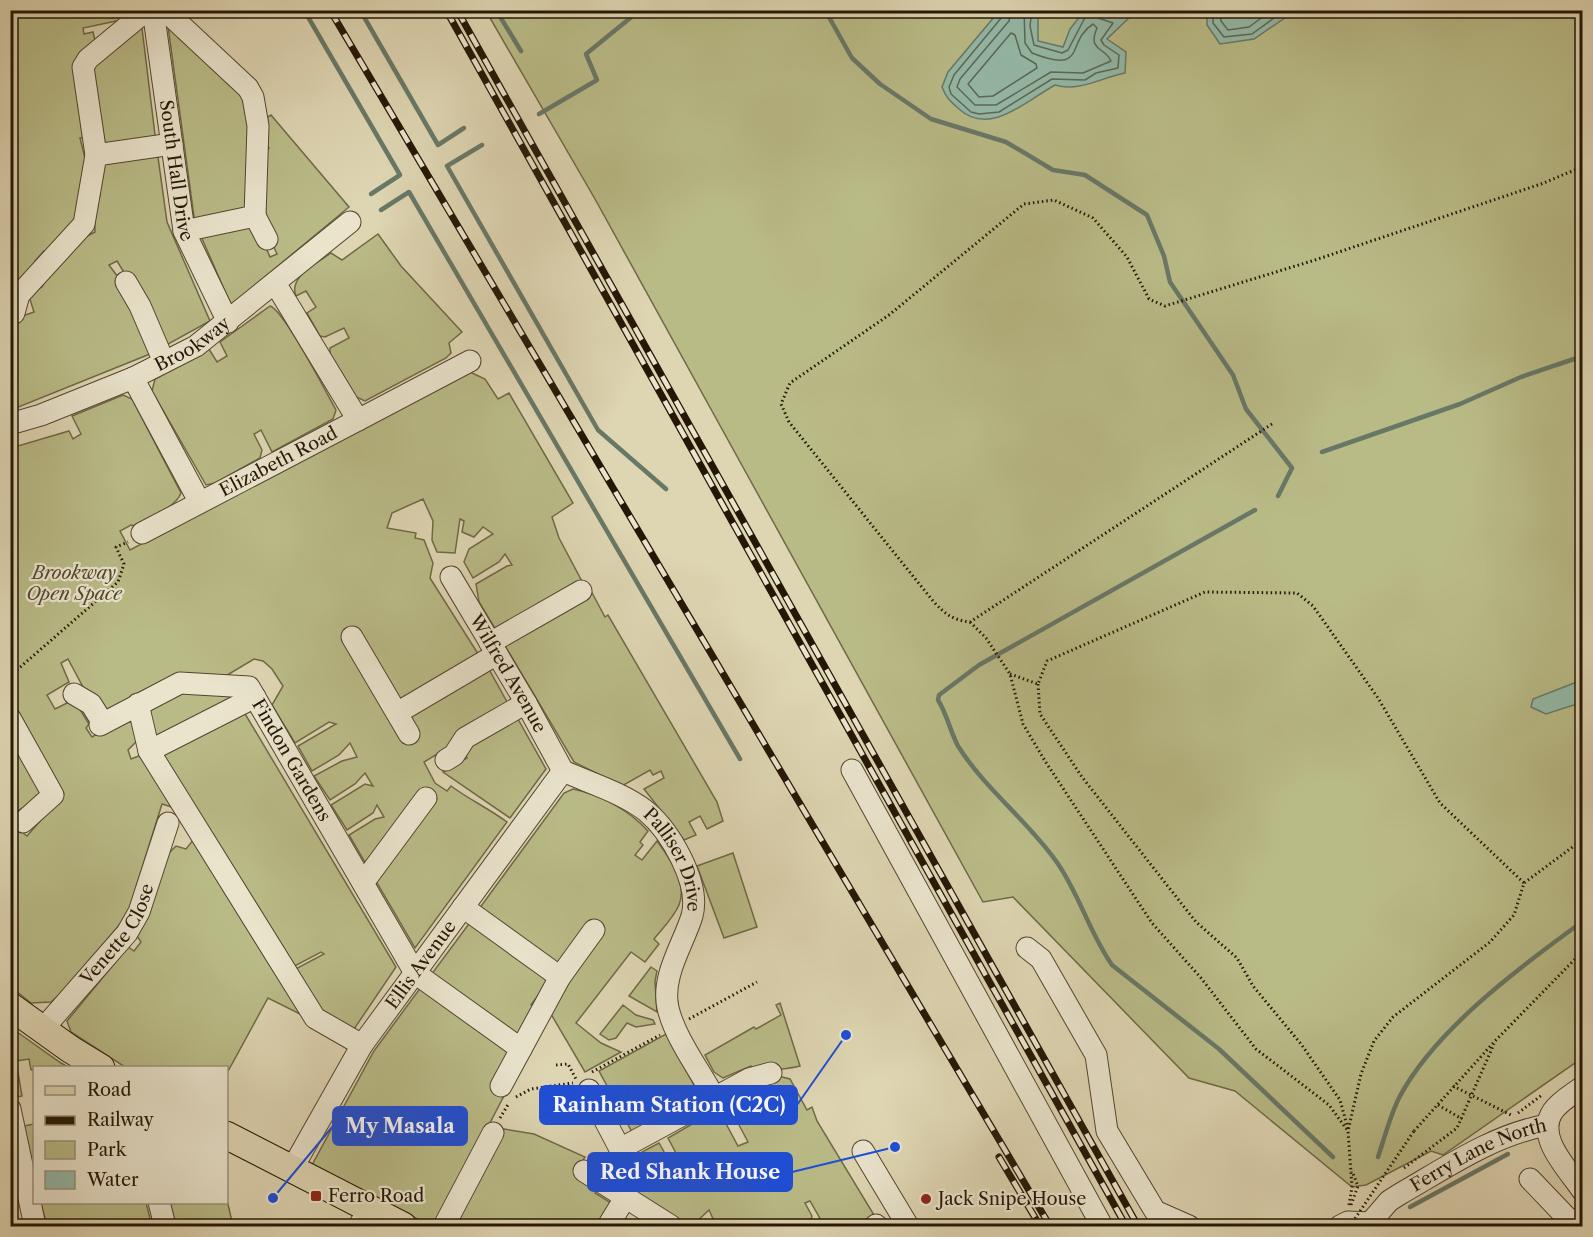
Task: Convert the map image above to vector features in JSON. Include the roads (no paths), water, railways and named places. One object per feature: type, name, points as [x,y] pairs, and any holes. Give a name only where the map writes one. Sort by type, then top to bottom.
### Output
[{"type":"main road","points":[[10,1006],[98,1066]]},
{"type":"main road","points":[[228,1136],[292,1169],[364,1218],[403,1227]]},
{"type":"street","name":"South Hall Drive","points":[[154,10],[184,231],[228,322]]},
{"type":"street","points":[[10,314],[14,313],[19,295],[84,224],[96,155],[83,67],[88,59],[133,22],[154,10],[164,11],[172,17],[248,87],[253,98],[258,126],[255,216],[267,239]]},
{"type":"street","points":[[96,155],[172,144]]},
{"type":"street","points":[[184,231],[255,216]]},
{"type":"street","name":"Brookway","points":[[10,424],[41,415],[133,378],[196,346],[350,222]]},
{"type":"street","points":[[126,282],[140,306],[165,362]]},
{"type":"street","name":"Elizabeth Road","points":[[275,283],[358,420]]},
{"type":"street","name":"Elizabeth Road","points":[[142,533],[199,501],[470,361]]},
{"type":"street","name":"Elizabeth Road","points":[[133,378],[199,501]]},
{"type":"street","name":"Wilfred Avenue","points":[[451,577],[526,703],[563,771]]},
{"type":"street","points":[[397,713],[581,591]]},
{"type":"street","points":[[351,637],[409,734]]},
{"type":"street","name":"Findon Gardens","points":[[74,694],[91,704],[101,724],[180,683],[249,687],[415,973]]},
{"type":"street","points":[[149,751],[255,696]]},
{"type":"street","points":[[446,760],[454,755],[465,738],[526,703]]},
{"type":"street","points":[[138,704],[149,751],[315,1018],[362,1045]]},
{"type":"street","points":[[10,718],[53,795],[23,822]]},
{"type":"street","points":[[852,770],[1102,1227]]},
{"type":"street","name":"Ellis Avenue","points":[[292,1169],[362,1045],[563,771]]},
{"type":"street","name":"Palliser Drive","points":[[563,771],[610,791],[645,811],[670,838],[685,865],[692,888],[693,913],[668,981],[668,1007],[675,1026],[714,1097]]},
{"type":"street","points":[[363,883],[426,798]]},
{"type":"street","name":"Venette Close","points":[[42,1030],[127,933],[139,912],[168,823]]},
{"type":"street","points":[[463,907],[560,977]]},
{"type":"street","points":[[501,1086],[560,977],[594,930]]},
{"type":"street","points":[[1027,948],[1041,959],[1096,1055],[1107,1131],[1155,1211],[1189,1227]]},
{"type":"street","points":[[415,973],[521,1049]]},
{"type":"street","points":[[583,1085],[620,1149],[714,1097],[750,1079],[771,1073]]},
{"type":"street","name":"Ferry Lane North","points":[[1355,1223],[1400,1194],[1490,1143],[1526,1129],[1547,1125],[1555,1108],[1582,1087]]},
{"type":"street","points":[[10,1109],[35,1227]]},
{"type":"street","points":[[1547,1125],[1551,1143],[1582,1190]]},
{"type":"street","points":[[444,1227],[493,1133]]},
{"type":"street","points":[[862,1151],[908,1227]]},
{"type":"street","points":[[584,1171],[671,1227]]},
{"type":"street","points":[[1530,1179],[1572,1223],[1582,1216]]},
{"type":"street","points":[[608,1227],[625,1198]]},
{"type":"street","points":[[159,1204],[165,1227]]},
{"type":"water","points":[[1000,10],[1038,11],[1038,41],[1063,47],[1070,29],[1084,11],[1096,11],[1106,16],[1134,13],[1107,39],[1126,52],[1125,73],[1082,86],[1055,85],[1008,114],[983,119],[971,117],[951,102],[942,87],[948,72]]},
{"type":"water","points":[[1207,10],[1295,11],[1254,39],[1220,44],[1207,25]]},
{"type":"water","points":[[1582,680],[1580,703],[1546,714],[1531,707],[1533,699]]},
{"type":"waterway","points":[[304,10],[400,175],[371,194]]},
{"type":"waterway","points":[[360,10],[438,145],[464,128]]},
{"type":"waterway","points":[[496,10],[521,51]]},
{"type":"waterway","points":[[539,114],[597,80],[586,54],[640,10]]},
{"type":"waterway","points":[[825,10],[852,58],[880,84],[931,119],[1006,142],[1053,170],[1085,175],[1147,215],[1164,256],[1170,282],[1233,375],[1246,409],[1292,468],[1278,496]]},
{"type":"waterway","points":[[1578,10],[1582,13]]},
{"type":"waterway","points":[[482,145],[447,166],[598,430],[666,489]]},
{"type":"waterway","points":[[381,210],[409,192],[740,759]]},
{"type":"waterway","points":[[1322,452],[1460,404],[1521,377],[1574,359]]},
{"type":"waterway","points":[[1255,510],[979,665],[939,695],[938,700],[958,746],[969,762],[1045,846],[1064,873],[1112,965],[1219,1049],[1333,1157]]},
{"type":"waterway","points":[[1378,1157],[1390,1118],[1400,1096],[1435,1047],[1482,1000],[1582,922]]},
{"type":"waterway","points":[[1577,1113],[1582,1110]]},
{"type":"waterway","points":[[1410,1207],[1508,1154]]},
{"type":"railway","points":[[330,10],[1050,1226]]},
{"type":"railway","points":[[446,10],[1126,1226]]},
{"type":"railway","points":[[457,10],[1138,1226]]},
{"type":"railway","points":[[999,1157],[1040,1226]]},
{"type":"place","name":"Rainham Station (C2C)","points":[[846,1035]]},
{"type":"place","name":"Red Shank House","points":[[895,1147]]},
{"type":"place","name":"Ferro Road","points":[[316,1196]]},
{"type":"place","name":"My Masala","points":[[273,1198]]},
{"type":"place","name":"Jack Snipe House","points":[[926,1199]]},
{"type":"park label","name":"Brookway Open Space","points":[[74,583]]}]
